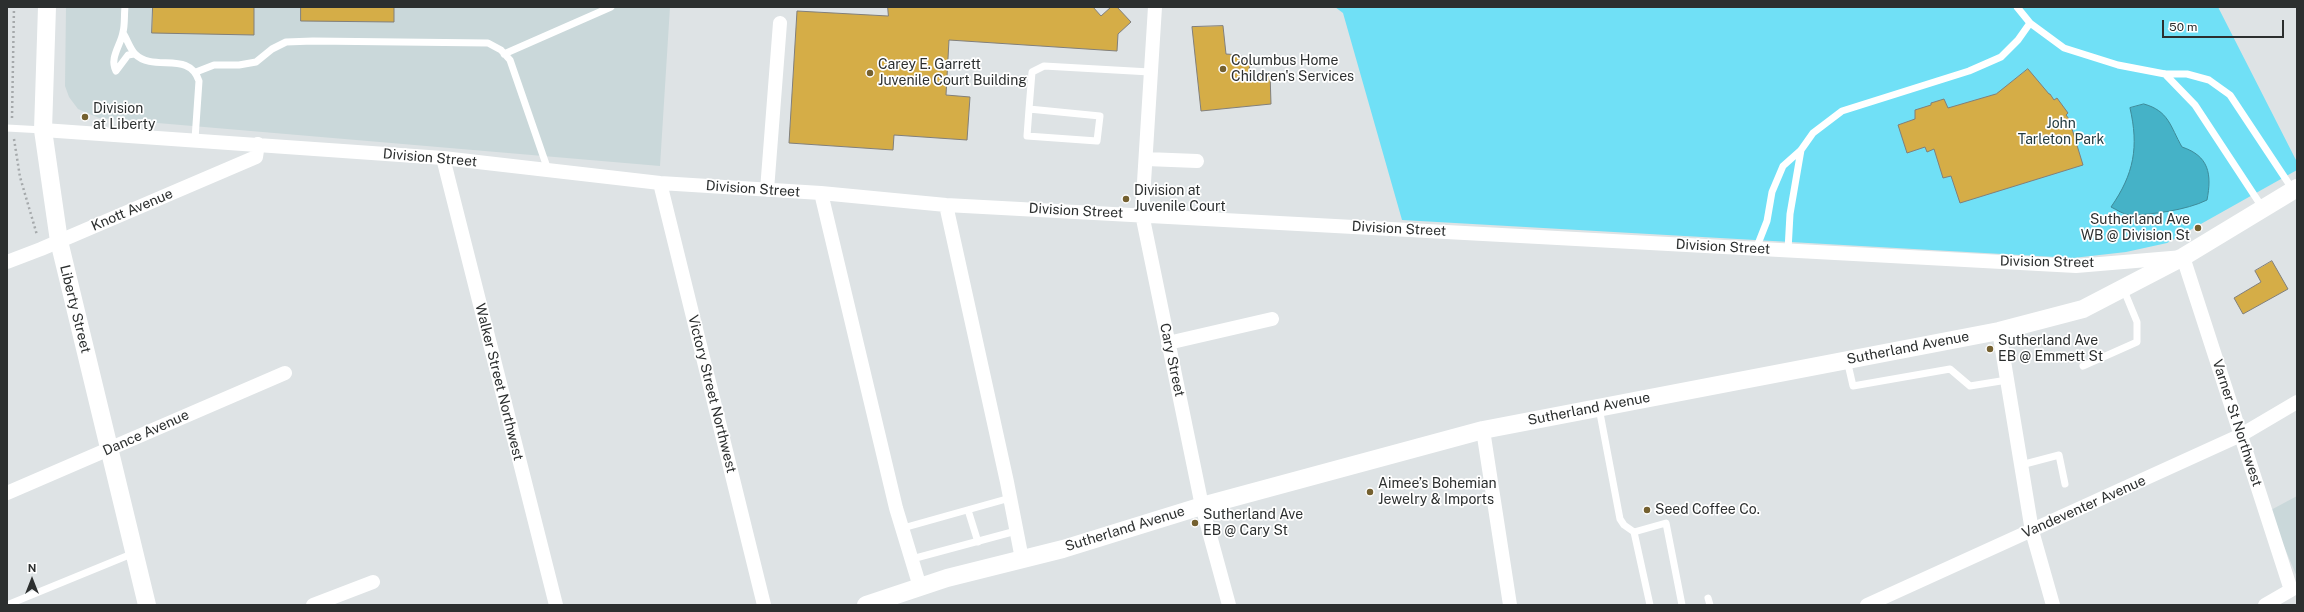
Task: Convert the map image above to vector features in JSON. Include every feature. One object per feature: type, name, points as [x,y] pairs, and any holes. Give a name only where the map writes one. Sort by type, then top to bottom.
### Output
[{"type":"street","name":"Liberty Street","points":[[47,7],[43,130],[59,241],[147,605]]},
{"type":"street","name":"Cary Street","points":[[1155,7],[1142,214],[1202,506],[1229,605]]},
{"type":"street","points":[[767,190],[780,23]]},
{"type":"street","name":"Division Street","points":[[43,130],[196,139],[257,150],[443,158],[660,183],[821,193],[946,205],[1142,214],[2076,266],[2183,257]]},
{"type":"street","name":"Knott Avenue","points":[[7,262],[59,241],[257,150]]},
{"type":"street","name":"Walker Street Northwest","points":[[443,158],[556,605]]},
{"type":"street","points":[[1146,159],[1197,161]]},
{"type":"street","name":"Victory Street Northwest","points":[[660,183],[764,605]]},
{"type":"street","name":"Sutherland Avenue","points":[[866,605],[920,587],[1022,559],[1202,506],[1483,430],[1999,331],[2083,309],[2183,257],[2262,207],[2295,189]]},
{"type":"street","points":[[821,193],[902,528],[920,587]]},
{"type":"street","points":[[946,205],[1022,559]]},
{"type":"street","name":"Varner St Northwest","points":[[2183,257],[2291,590],[2265,605]]},
{"type":"street","points":[[1168,344],[1272,319]]},
{"type":"street","points":[[1999,331],[2032,531],[2053,605]]},
{"type":"street","name":"Dance Avenue","points":[[7,493],[285,373]]},
{"type":"street","name":"Vandeventer Avenue","points":[[1867,605],[2241,435],[2297,402]]},
{"type":"street","points":[[1483,430],[1510,605]]},
{"type":"street","points":[[313,605],[373,582]]},
{"type":"lane","points":[[124,7],[124,32],[134,54],[141,59],[188,65],[196,72],[198,81],[196,139]]},
{"type":"lane","points":[[504,54],[611,7]]},
{"type":"lane","points":[[2017,7],[2030,23],[2064,48],[2118,65],[2166,74],[2187,74],[2209,80],[2230,95],[2295,189]]},
{"type":"lane","points":[[1756,249],[1767,221],[1772,192],[1783,166],[1801,150],[1813,134],[1842,111],[1969,71],[2001,56],[2018,40],[2030,23]]},
{"type":"lane","points":[[124,32],[117,46],[113,65],[116,71],[128,55],[134,54]]},
{"type":"lane","points":[[196,72],[214,65],[239,65],[256,62],[272,49],[286,42],[488,43],[510,60],[548,170]]},
{"type":"lane","points":[[1029,109],[1100,116],[1097,141],[1027,136],[1029,109],[1032,72],[1044,66],[1150,72]]},
{"type":"lane","points":[[2166,74],[2195,105],[2262,207]]},
{"type":"lane","points":[[7,128],[43,130]]},
{"type":"lane","points":[[1788,250],[1790,207],[1801,150]]},
{"type":"lane","points":[[2082,366],[2137,342],[2136,322],[2123,288]]},
{"type":"lane","points":[[1847,360],[1853,386],[1950,369],[1970,386],[2007,380]]},
{"type":"lane","points":[[1599,408],[1620,519],[1624,525],[1634,532],[1650,605]]},
{"type":"lane","points":[[2021,465],[2059,455],[2065,484]]},
{"type":"lane","points":[[902,528],[1010,498]]},
{"type":"lane","points":[[968,510],[978,542]]},
{"type":"lane","points":[[1634,532],[1666,524],[1682,605]]},
{"type":"lane","points":[[912,559],[1016,531]]},
{"type":"lane","points":[[7,605],[134,553]]},
{"type":"shaded area","points":[[66,7],[670,7],[660,166],[99,118],[78,109],[69,97],[65,86]]},
{"type":"shaded area","points":[[2144,104],[2152,107],[2164,115],[2182,147],[2198,155],[2203,161],[2208,174],[2209,182],[2207,200],[2189,207],[2148,214],[2129,215],[2111,207],[2125,183],[2132,160],[2134,135],[2130,108]]},
{"type":"shaded area","points":[[2297,496],[2297,577],[2269,511]]},
{"type":"green space","name":"John Tarleton Park","points":[[1335,7],[2218,7],[2297,162],[2297,170],[2167,243],[2126,252],[2073,258],[1402,220],[1343,13]]},
{"type":"building","points":[[153,7],[254,7],[254,35],[152,33]]},
{"type":"building","points":[[301,7],[394,7],[394,22],[301,21]]},
{"type":"building","name":"Carey E. Garrett Juvenile Court Building","points":[[888,7],[1093,7],[1101,16],[1111,7],[1117,7],[1131,22],[1118,34],[1117,51],[949,40],[946,95],[970,97],[967,140],[894,135],[893,150],[789,143],[797,11],[888,16]]},
{"type":"building","name":"Columbus Home Children's Services","points":[[1223,26],[1226,54],[1240,55],[1250,64],[1248,77],[1270,73],[1271,104],[1201,111],[1192,27]]},
{"type":"building","points":[[2028,69],[2054,100],[2057,98],[2068,113],[2066,115],[2069,119],[2083,165],[1960,203],[1951,176],[1943,178],[1934,149],[1927,152],[1925,147],[1907,153],[1898,125],[1915,119],[1915,110],[1931,105],[1931,103],[1944,99],[1948,108],[1996,94]]},
{"type":"building","points":[[2272,261],[2288,289],[2243,314],[2234,298],[2261,282],[2255,271]]},
{"type":"place","name":"Columbus Home Children's Services","points":[[1223,69]]},
{"type":"place","name":"Carey E. Garrett Juvenile Court Building","points":[[870,73]]},
{"type":"place","name":"Division at Liberty","points":[[85,117]]},
{"type":"place","name":"Division at Juvenile Court","points":[[1126,199]]},
{"type":"place","name":"Sutherland Ave WB @ Division St","points":[[2198,228]]},
{"type":"place","name":"Sutherland Ave EB @ Emmett St","points":[[1990,349]]},
{"type":"place","name":"Aimee’s Bohemian Jewelry & Imports","points":[[1370,492]]},
{"type":"place","name":"Seed Coffee Co.","points":[[1647,510]]},
{"type":"place","name":"Sutherland Ave EB @ Cary St","points":[[1195,523]]}]
